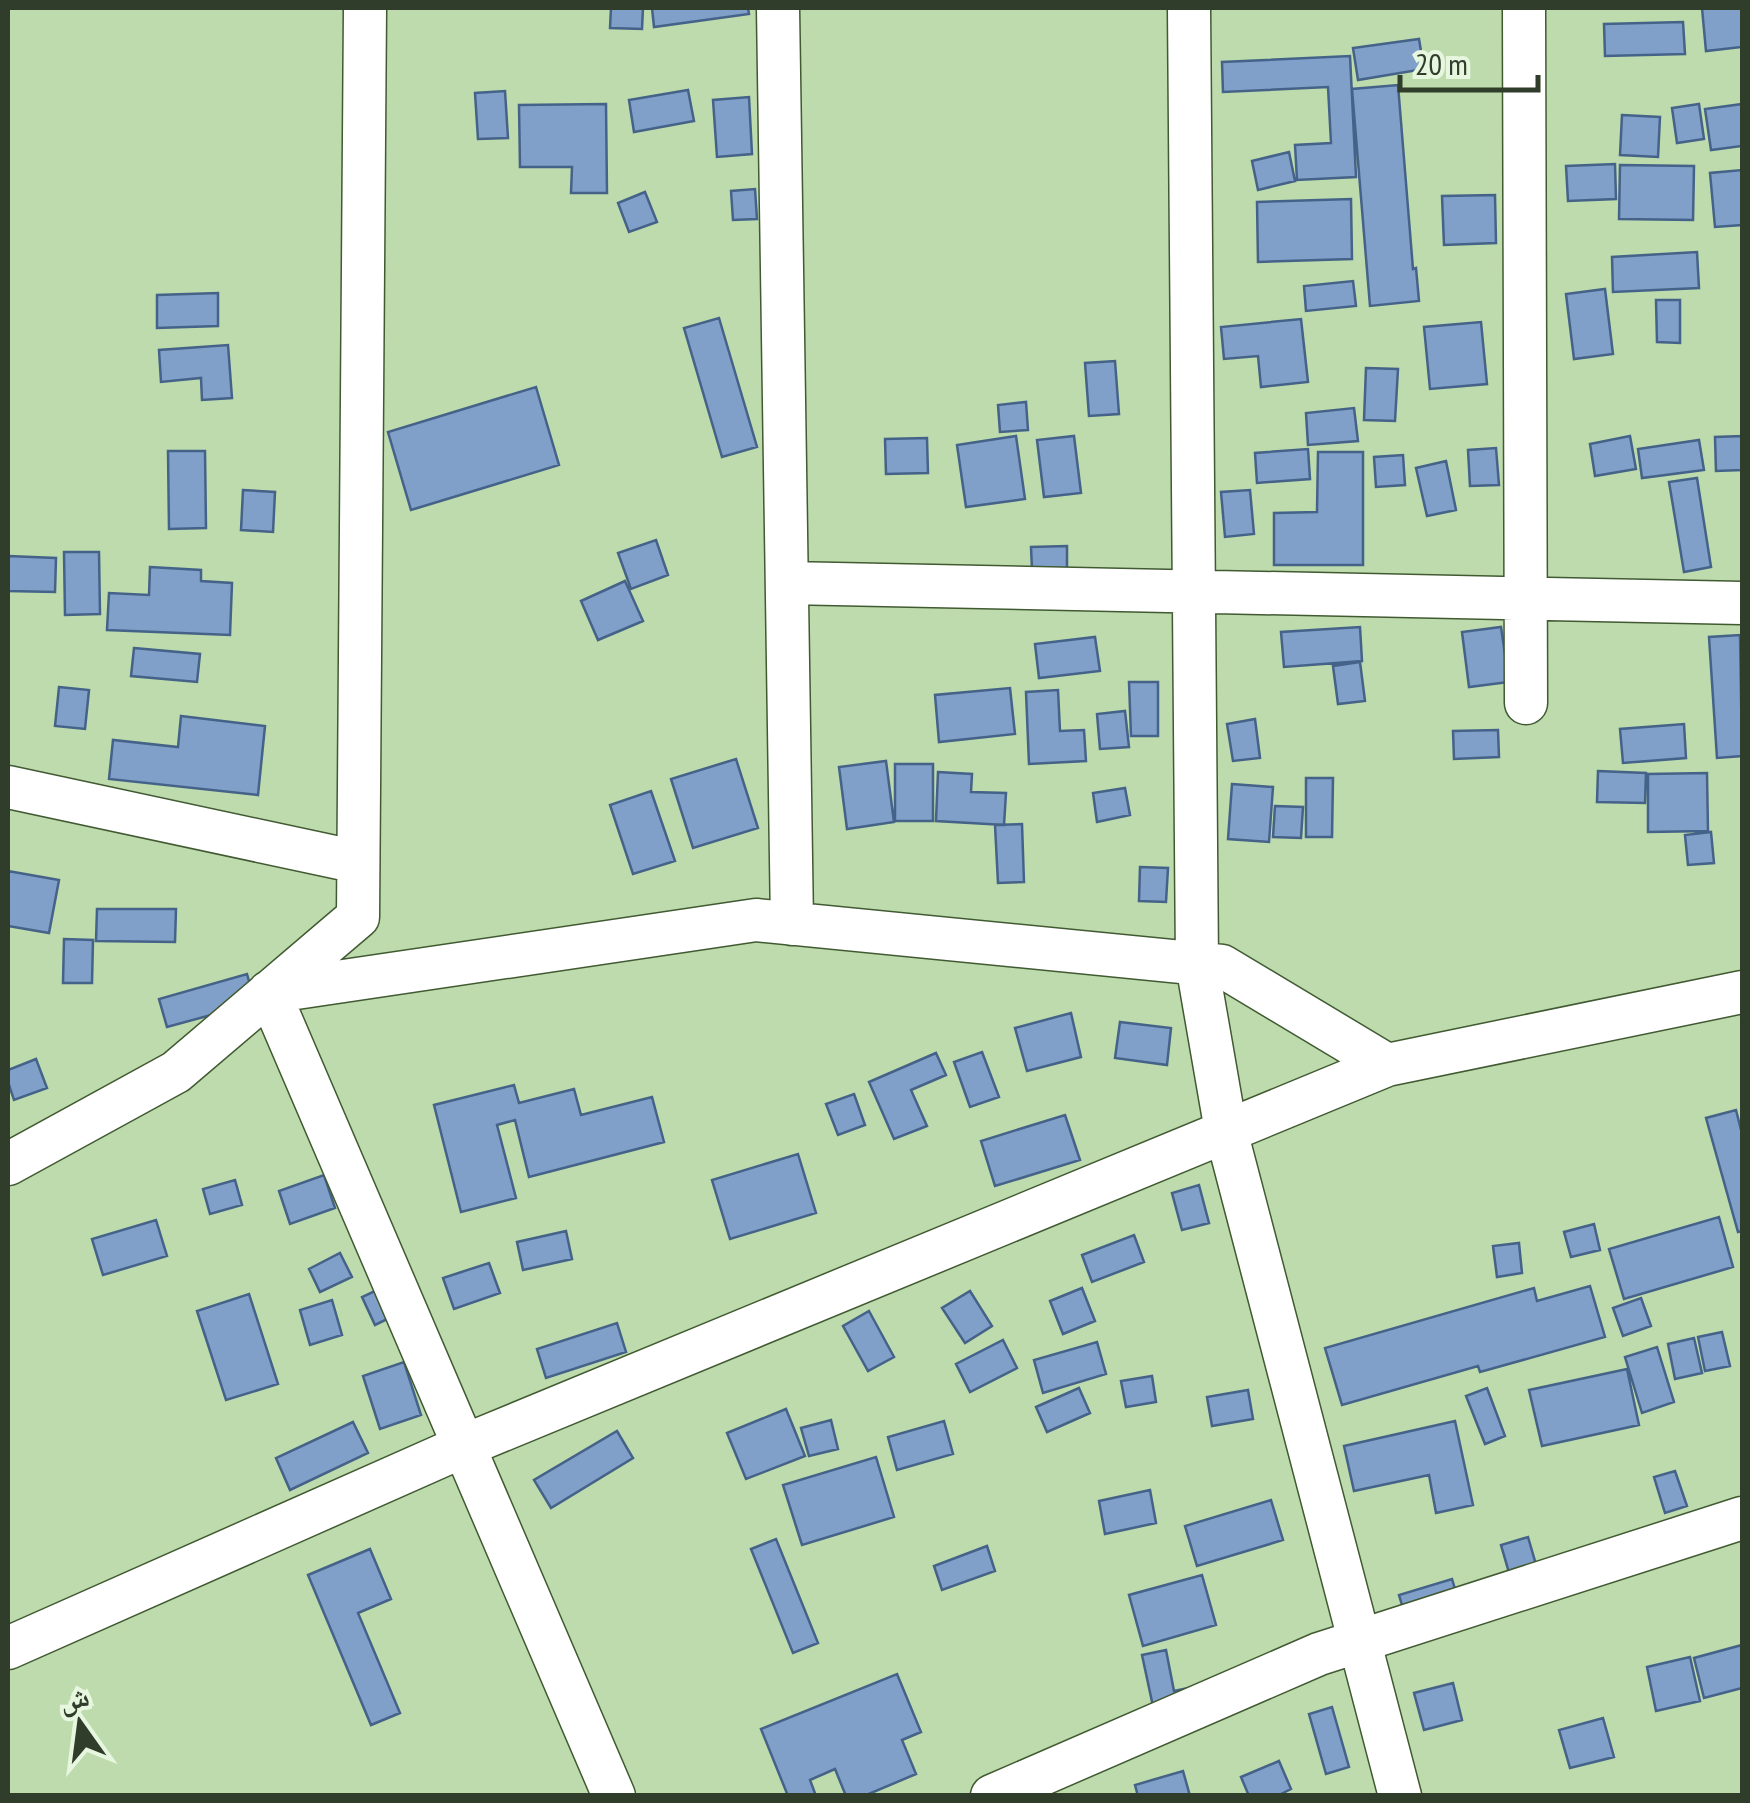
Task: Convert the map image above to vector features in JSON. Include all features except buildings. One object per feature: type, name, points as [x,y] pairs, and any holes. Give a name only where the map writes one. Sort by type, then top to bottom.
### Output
[{"type":"street","points":[[8,1164],[176,1072],[358,917],[365,8]]},
{"type":"street","points":[[778,8],[792,924]]},
{"type":"street","points":[[1189,8],[1197,964],[1226,1132],[1400,1796]]},
{"type":"street","points":[[1524,8],[1526,703]]},
{"type":"street","points":[[787,583],[1742,603]]},
{"type":"street","points":[[8,787],[358,862]]},
{"type":"street","points":[[269,992],[756,920],[1222,966],[1387,1065]]},
{"type":"street","points":[[269,992],[614,1796]]},
{"type":"street","points":[[8,1648],[466,1445],[1387,1065],[1742,992]]},
{"type":"street","points":[[992,1796],[1319,1654],[1742,1518]]}]
